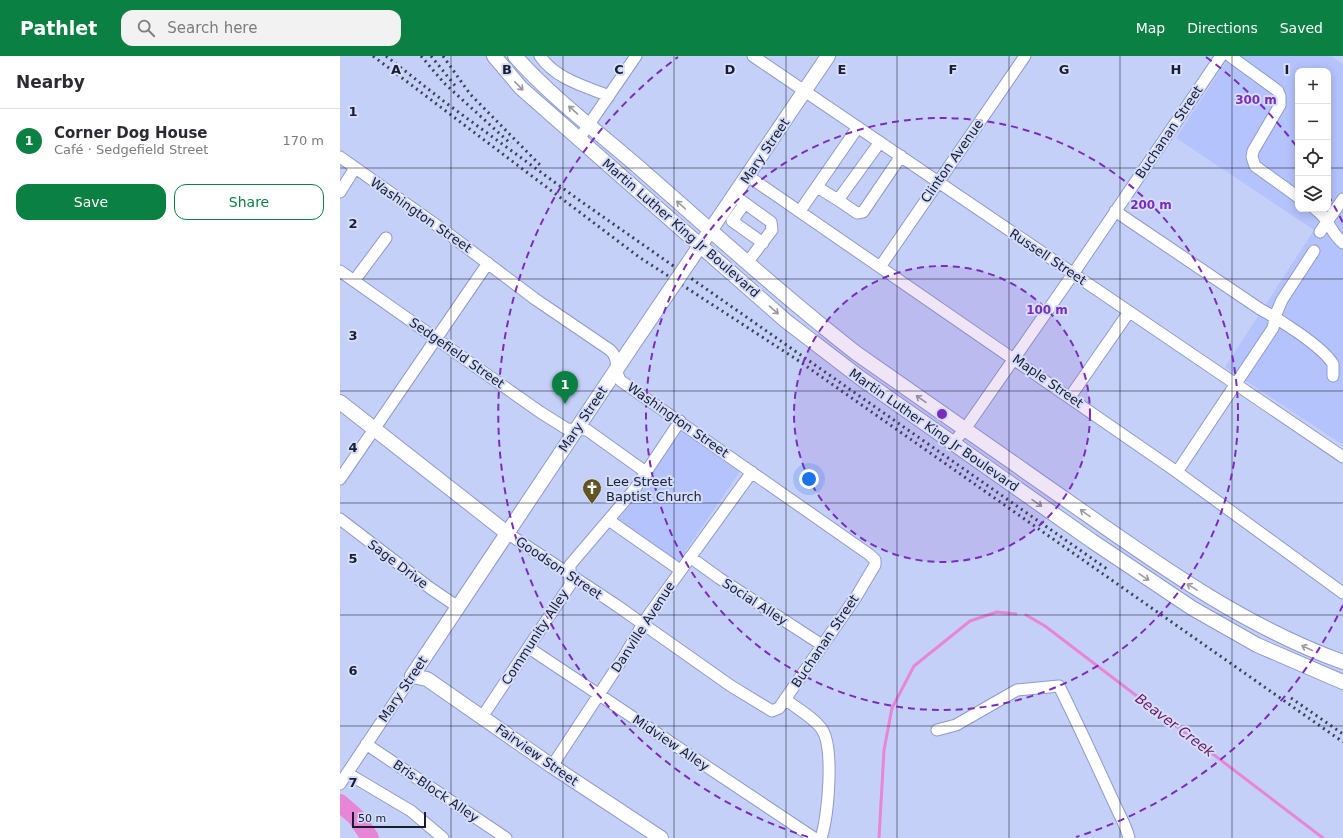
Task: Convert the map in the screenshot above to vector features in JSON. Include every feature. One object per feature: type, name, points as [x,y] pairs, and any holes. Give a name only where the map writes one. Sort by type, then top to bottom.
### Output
[{"type":"main road","name":"Martin Luther King Jr Boulevard","points":[[494,56],[521,88],[786,321],[841,363],[1092,541],[1192,608],[1257,645],[1343,682]]},
{"type":"main road","name":"Martin Luther King Jr Boulevard","points":[[515,56],[710,231],[811,318],[856,353],[1164,569],[1194,588],[1284,637],[1343,662]]},
{"type":"main road","name":"Mary Street","points":[[412,676],[710,231],[740,199],[748,176],[828,56]]},
{"type":"main road","name":"Goodson Street","points":[[340,402],[507,533]]},
{"type":"main road","name":"Fairview Street","points":[[412,676],[427,678],[552,766],[660,838]]},
{"type":"street","points":[[540,56],[555,72],[568,80],[609,96]]},
{"type":"street","points":[[579,139],[636,56]]},
{"type":"street","name":"Russell Street","points":[[752,56],[805,90],[1343,457]]},
{"type":"street","name":"Clinton Avenue","points":[[880,267],[1025,56]]},
{"type":"street","name":"Buchanan Street","points":[[953,443],[965,429],[1073,274],[1221,56]]},
{"type":"street","points":[[1230,56],[1278,91],[1280,96],[1280,105],[1253,151],[1252,157],[1255,166],[1295,195]]},
{"type":"street","points":[[800,212],[858,127]]},
{"type":"street","points":[[838,200],[880,142]]},
{"type":"street","points":[[817,187],[857,213],[863,212],[900,156]]},
{"type":"street","name":"Washington Street","points":[[340,157],[488,263],[535,299],[610,350],[617,358],[618,375],[621,381],[680,421],[875,560],[874,568],[865,582]]},
{"type":"street","points":[[340,192],[355,168]]},
{"type":"street","name":"Maple Street","points":[[748,176],[1070,397],[1177,472],[1343,593]]},
{"type":"street","points":[[747,263],[763,243],[772,230],[771,222],[740,199],[732,222],[763,243]]},
{"type":"street","points":[[1320,232],[1343,199]]},
{"type":"street","points":[[1115,211],[1260,309],[1276,318],[1330,360],[1334,368],[1333,376]]},
{"type":"street","points":[[1320,212],[1323,214],[1332,232],[1343,243]]},
{"type":"street","points":[[354,281],[386,238]]},
{"type":"street","points":[[1177,472],[1273,328],[1282,300],[1314,251]]},
{"type":"street","points":[[340,479],[488,263]]},
{"type":"street","name":"Sedgefield Street","points":[[340,271],[540,412],[567,429],[587,430],[646,473]]},
{"type":"street","points":[[1070,397],[1129,312]]},
{"type":"street","name":"Community Alley","points":[[482,717],[570,585],[570,565],[610,521],[646,473],[680,421]]},
{"type":"street","name":"Danville Avenue","points":[[552,766],[625,655],[642,624],[752,472]]},
{"type":"street","name":"Sage Drive","points":[[340,519],[430,588],[458,607]]},
{"type":"street","points":[[610,521],[680,570]]},
{"type":"street","name":"Goodson Street","points":[[507,533],[570,574],[731,686],[770,710],[777,711],[785,700]]},
{"type":"street","name":"Social Alley","points":[[690,557],[719,578],[822,645]]},
{"type":"street","name":"Buchanan Street","points":[[785,700],[865,582]]},
{"type":"street","name":"Midview Alley","points":[[529,648],[814,838]]},
{"type":"street","name":"Mary Street","points":[[340,784],[412,676]]},
{"type":"street","points":[[937,730],[956,725],[1017,690],[1059,686],[1089,744],[1116,808],[1125,824],[1129,838]]},
{"type":"street","points":[[785,700],[818,724],[825,736],[829,787],[827,813],[821,838]]},
{"type":"street","name":"Bris-Block Alley","points":[[366,744],[506,838]]},
{"type":"street","points":[[348,773],[411,811],[443,838]]},
{"type":"shaded area","points":[[1230,56],[1331,56],[1343,64],[1343,445],[1225,367],[1314,230],[1176,138]]},
{"type":"shaded area","points":[[681,428],[741,470],[678,562],[618,520]]},
{"type":"waterway","name":"Beaver Creek","points":[[879,838],[884,750],[892,708],[914,666],[970,621],[997,612],[1016,614]]},
{"type":"waterway","name":"Beaver Creek","points":[[1026,615],[1045,626],[1323,838]]},
{"type":"waterway","name":"Beaver Creek","points":[[340,803],[356,817],[370,838]]},
{"type":"railway","points":[[373,56],[639,257],[796,359],[1343,742]]},
{"type":"railway","points":[[386,56],[446,103],[579,200],[1107,569]]},
{"type":"railway","points":[[421,56],[444,83],[511,144]]},
{"type":"railway","points":[[431,56],[457,88]]},
{"type":"railway","points":[[443,56],[470,94],[542,167]]},
{"type":"railway","points":[[1291,698],[1343,734]]},
{"type":"place","name":"Corner Dog House","points":[[565,404]]},
{"type":"place","name":"Lee Street Baptist Church","points":[[592,505]]}]
